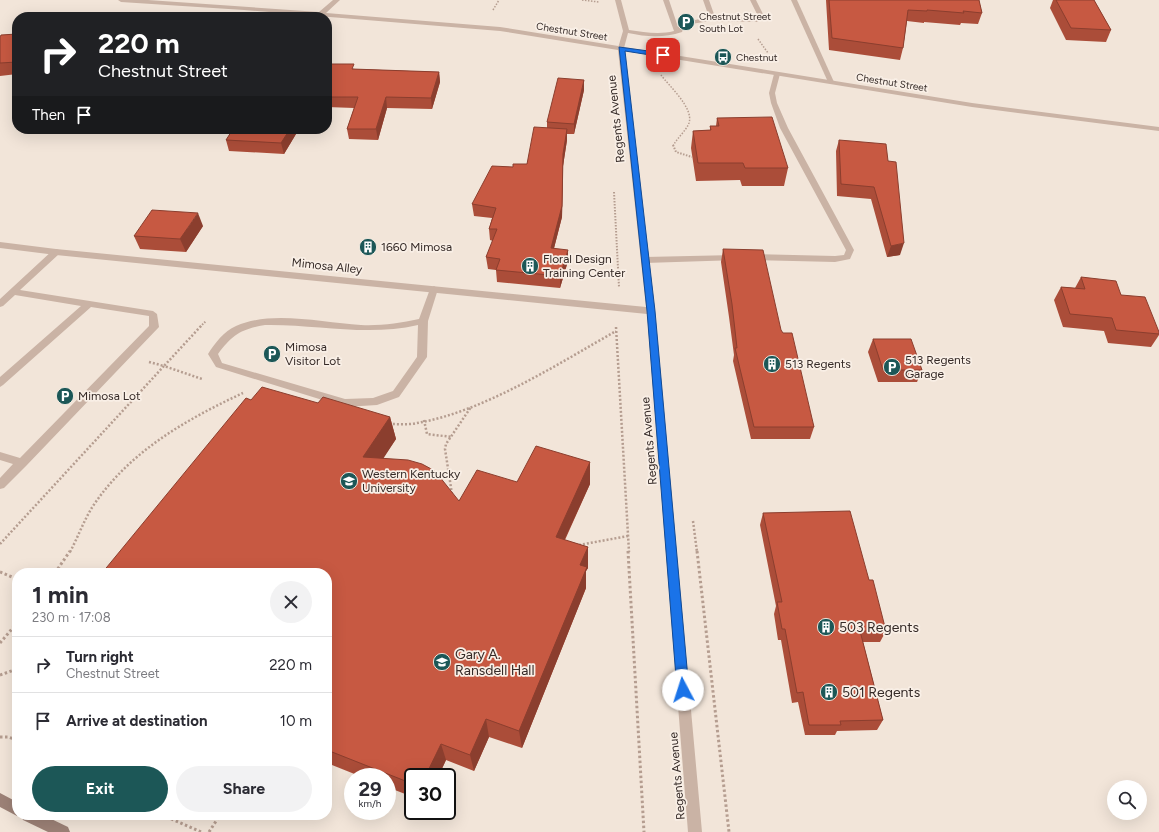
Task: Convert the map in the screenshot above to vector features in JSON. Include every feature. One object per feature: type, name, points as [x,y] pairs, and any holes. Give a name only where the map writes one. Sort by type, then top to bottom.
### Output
[{"type":"street","name":"Chestnut Street","points":[[121,0],[280,12]]},
{"type":"street","points":[[323,12],[337,0]]},
{"type":"street","points":[[618,0],[626,31],[621,48]]},
{"type":"street","points":[[666,0],[677,32]]},
{"type":"street","points":[[706,0],[713,19]]},
{"type":"street","points":[[626,31],[671,35],[680,31],[683,24],[713,19],[757,20],[760,14],[753,0]]},
{"type":"street","points":[[794,0],[831,82]]},
{"type":"street","name":"Chestnut Street","points":[[332,16],[500,29],[1020,112],[1159,129]]},
{"type":"street","name":"Regents Avenue","points":[[621,48],[651,311],[695,832]]},
{"type":"street","points":[[645,260],[758,257],[835,259],[847,257],[850,250],[784,128],[774,103],[772,93],[777,74]]},
{"type":"street","name":"Mimosa Alley","points":[[0,245],[56,252],[651,311]]},
{"type":"street","points":[[0,304],[56,252]]},
{"type":"street","points":[[423,321],[401,327],[364,328],[256,322],[238,328],[224,339],[213,354],[219,365],[344,403],[374,402],[396,394],[422,357],[423,321],[434,289]]},
{"type":"street","points":[[0,485],[154,327],[153,314],[13,292]]},
{"type":"street","points":[[0,383],[89,304]]},
{"type":"street","points":[[0,456],[22,463]]},
{"type":"street","points":[[0,800],[12,806]]},
{"type":"street","points":[[38,820],[63,832]]},
{"type":"path","points":[[582,0],[604,2]]},
{"type":"path","points":[[659,72],[665,82],[683,101],[690,113],[690,122],[673,146],[676,152],[692,157]]},
{"type":"path","points":[[614,185],[619,290]]},
{"type":"path","points":[[0,544],[206,321]]},
{"type":"path","points":[[383,424],[416,423],[471,407],[520,384],[616,331],[644,832]]},
{"type":"path","points":[[164,366],[208,380]]},
{"type":"path","points":[[59,568],[67,558],[94,505],[120,471],[150,444],[169,430],[207,409],[246,392],[238,390]]},
{"type":"path","points":[[453,500],[445,449],[446,444],[471,407]]},
{"type":"path","points":[[424,420],[427,434],[452,437]]},
{"type":"path","points":[[577,546],[628,536]]},
{"type":"path","points":[[0,572],[12,577]]},
{"type":"path","points":[[0,643],[12,629]]},
{"type":"path","points":[[0,675],[12,671]]},
{"type":"path","points":[[0,737],[12,738]]},
{"type":"path","points":[[173,820],[201,832]]},
{"type":"path","points":[[210,832],[217,820]]},
{"type":"building","points":[[829,0],[979,0],[982,13],[963,11],[964,13],[908,10],[903,48],[832,38]]},
{"type":"building","points":[[1056,0],[1094,0],[1111,30],[1071,28]]},
{"type":"building","points":[[12,34],[12,62],[0,63],[1,35]]},
{"type":"building","points":[[332,64],[354,64],[352,69],[439,72],[431,98],[386,97],[376,129],[347,129],[358,97],[332,97]]},
{"type":"building","points":[[558,78],[584,80],[574,124],[547,122]]},
{"type":"building","points":[[772,117],[788,168],[745,168],[743,163],[698,163],[693,131],[711,130],[710,126],[719,126],[717,118]]},
{"type":"building","points":[[534,127],[567,129],[563,154],[562,206],[551,248],[568,250],[560,276],[496,270],[500,259],[486,257],[497,229],[489,229],[496,208],[472,204],[492,166],[513,167],[513,164],[527,164]]},
{"type":"building","points":[[230,134],[287,134],[281,143],[226,140]]},
{"type":"building","points":[[839,140],[886,144],[888,161],[896,162],[904,243],[891,246],[874,187],[841,184]]},
{"type":"building","points":[[152,210],[198,213],[180,239],[134,236]]},
{"type":"building","points":[[723,249],[763,250],[781,330],[783,333],[792,333],[814,427],[754,427],[735,348],[737,348],[732,304]]},
{"type":"building","points":[[1081,277],[1116,281],[1121,295],[1145,297],[1159,334],[1116,330],[1112,318],[1070,314],[1061,287],[1085,289]]},
{"type":"building","points":[[873,339],[911,339],[922,370],[883,370]]},
{"type":"building","name":"Gary A. Ransdell Hall","points":[[262,387],[318,403],[323,397],[390,417],[363,457],[408,460],[422,464],[435,471],[459,501],[477,470],[517,482],[536,446],[590,462],[556,537],[588,547],[580,565],[587,567],[519,731],[486,719],[470,755],[441,744],[429,768],[404,768],[404,780],[396,777],[396,768],[373,768],[332,752],[332,568],[106,568],[246,398],[251,400]]},
{"type":"building","points":[[850,511],[869,580],[873,580],[886,631],[860,631],[883,720],[840,721],[841,725],[809,725],[803,692],[797,693],[785,629],[782,629],[777,602],[782,602],[763,513]]},
{"type":"place","name":"Chestnut Street South Lot","points":[[686,22]]},
{"type":"place","name":"Chestnut","points":[[723,57]]},
{"type":"place","name":"1660 Mimosa","points":[[368,247]]},
{"type":"place","name":"Floral Design Training Center","points":[[530,266]]},
{"type":"place","name":"Mimosa Visitor Lot","points":[[272,354]]},
{"type":"place","name":"513 Regents","points":[[772,364]]},
{"type":"place","name":"513 Regents Garage","points":[[892,367]]},
{"type":"place","name":"Mimosa Lot","points":[[65,396]]},
{"type":"place","name":"Western Kentucky University","points":[[349,481]]},
{"type":"place","name":"503 Regents","points":[[826,627]]},
{"type":"place","name":"Gary A. Ransdell Hall","points":[[442,662]]},
{"type":"place","name":"501 Regents","points":[[829,692]]},
{"type":"route","points":[[663,55],[621,48],[651,311],[683,690]]}]
